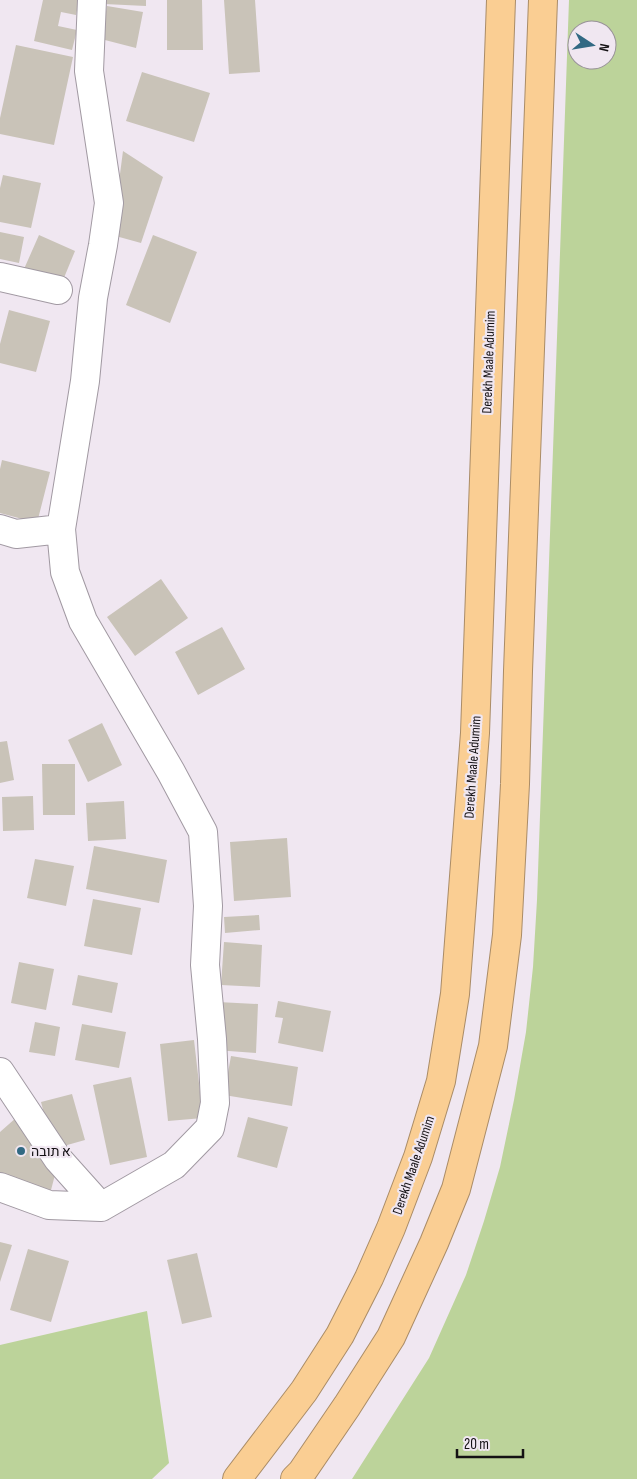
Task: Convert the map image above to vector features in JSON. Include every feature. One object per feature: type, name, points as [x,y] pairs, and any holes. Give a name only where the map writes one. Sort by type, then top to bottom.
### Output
[{"type":"highway","name":"Derekh Maale Adumim","points":[[237,1479],[304,1391],[344,1327],[369,1278],[391,1228],[418,1157],[441,1081],[455,994],[475,733],[501,0]]},
{"type":"highway","points":[[295,1479],[302,1472],[347,1406],[391,1337],[430,1252],[456,1189],[493,1046],[507,935],[515,784],[543,0]]},
{"type":"street","points":[[0,1187],[49,1205],[100,1207],[174,1165],[210,1128],[215,1103],[212,1039],[205,965],[208,906],[203,832],[171,772],[83,621],[64,572],[61,529],[84,381],[93,298],[109,203],[89,71],[92,0]]},
{"type":"street","points":[[0,277],[58,290]]},
{"type":"street","points":[[0,529],[16,534],[61,529]]},
{"type":"street","points":[[0,1072],[58,1159],[100,1207]]},
{"type":"green space","points":[[569,0],[637,0],[637,1479],[352,1479],[429,1358],[466,1275],[500,1167],[526,1032],[533,967],[567,56],[567,70],[617,70],[617,20],[568,20]]},
{"type":"green space","points":[[147,1311],[169,1463],[152,1479],[0,1479],[0,1345]]},
{"type":"building","points":[[43,0],[79,0],[76,15],[61,12],[58,26],[77,30],[72,50],[34,41]]},
{"type":"building","points":[[104,0],[146,0],[146,6],[104,4]]},
{"type":"building","points":[[167,0],[202,0],[203,50],[167,50]]},
{"type":"building","points":[[224,0],[255,0],[260,72],[229,74]]},
{"type":"building","points":[[107,6],[143,12],[136,48],[101,39]]},
{"type":"building","points":[[16,45],[73,57],[54,145],[0,134],[0,118]]},
{"type":"building","points":[[142,72],[210,93],[194,142],[126,121]]},
{"type":"building","points":[[123,151],[163,177],[141,243],[112,235]]},
{"type":"building","points":[[3,175],[41,183],[31,228],[0,222],[0,188]]},
{"type":"building","points":[[0,232],[24,237],[19,263],[0,259]]},
{"type":"building","points":[[39,235],[75,251],[61,285],[24,269]]},
{"type":"building","points":[[153,235],[197,252],[170,323],[126,305]]},
{"type":"building","points":[[9,310],[50,321],[36,372],[0,363],[0,344]]},
{"type":"building","points":[[2,460],[50,472],[37,523],[0,513],[0,469]]},
{"type":"building","points":[[161,579],[188,618],[135,656],[107,617]]},
{"type":"building","points":[[222,627],[245,669],[198,695],[175,652]]},
{"type":"building","points":[[102,723],[122,765],[88,782],[68,740]]},
{"type":"building","points":[[7,741],[14,780],[0,783],[0,742]]},
{"type":"building","points":[[42,764],[75,764],[75,815],[43,815]]},
{"type":"building","points":[[33,796],[34,830],[3,831],[2,797]]},
{"type":"building","points":[[124,801],[126,839],[88,841],[86,803]]},
{"type":"building","points":[[287,838],[291,897],[234,901],[230,842]]},
{"type":"building","points":[[94,846],[167,860],[159,903],[86,889]]},
{"type":"building","points":[[35,859],[74,866],[66,906],[27,898]]},
{"type":"building","points":[[93,899],[141,908],[132,955],[84,946]]},
{"type":"building","points":[[259,915],[260,930],[225,933],[224,917]]},
{"type":"building","points":[[224,942],[262,945],[260,987],[221,985]]},
{"type":"building","points":[[19,962],[54,969],[46,1010],[11,1003]]},
{"type":"building","points":[[78,975],[118,983],[112,1013],[72,1005]]},
{"type":"building","points":[[278,1001],[331,1011],[323,1052],[278,1043],[283,1018],[275,1017]]},
{"type":"building","points":[[218,1002],[258,1004],[256,1053],[215,1050]]},
{"type":"building","points":[[35,1022],[60,1027],[55,1056],[29,1052]]},
{"type":"building","points":[[82,1024],[126,1032],[119,1068],[75,1060]]},
{"type":"building","points":[[194,1040],[203,1118],[168,1121],[160,1044]]},
{"type":"building","points":[[231,1056],[298,1067],[292,1106],[224,1095]]},
{"type":"building","points":[[131,1077],[147,1157],[110,1165],[93,1085]]},
{"type":"building","points":[[72,1094],[85,1140],[53,1149],[41,1102]]},
{"type":"building","name":"א תובה","points":[[17,1117],[56,1171],[51,1190],[30,1194],[0,1178],[0,1132]]},
{"type":"building","points":[[248,1117],[288,1127],[277,1168],[237,1157]]},
{"type":"building","points":[[0,1242],[12,1245],[0,1282]]},
{"type":"building","points":[[28,1249],[69,1261],[51,1322],[10,1310]]},
{"type":"building","points":[[197,1253],[212,1317],[182,1324],[167,1260]]},
{"type":"place","name":"א תובה","points":[[21,1151]]}]
